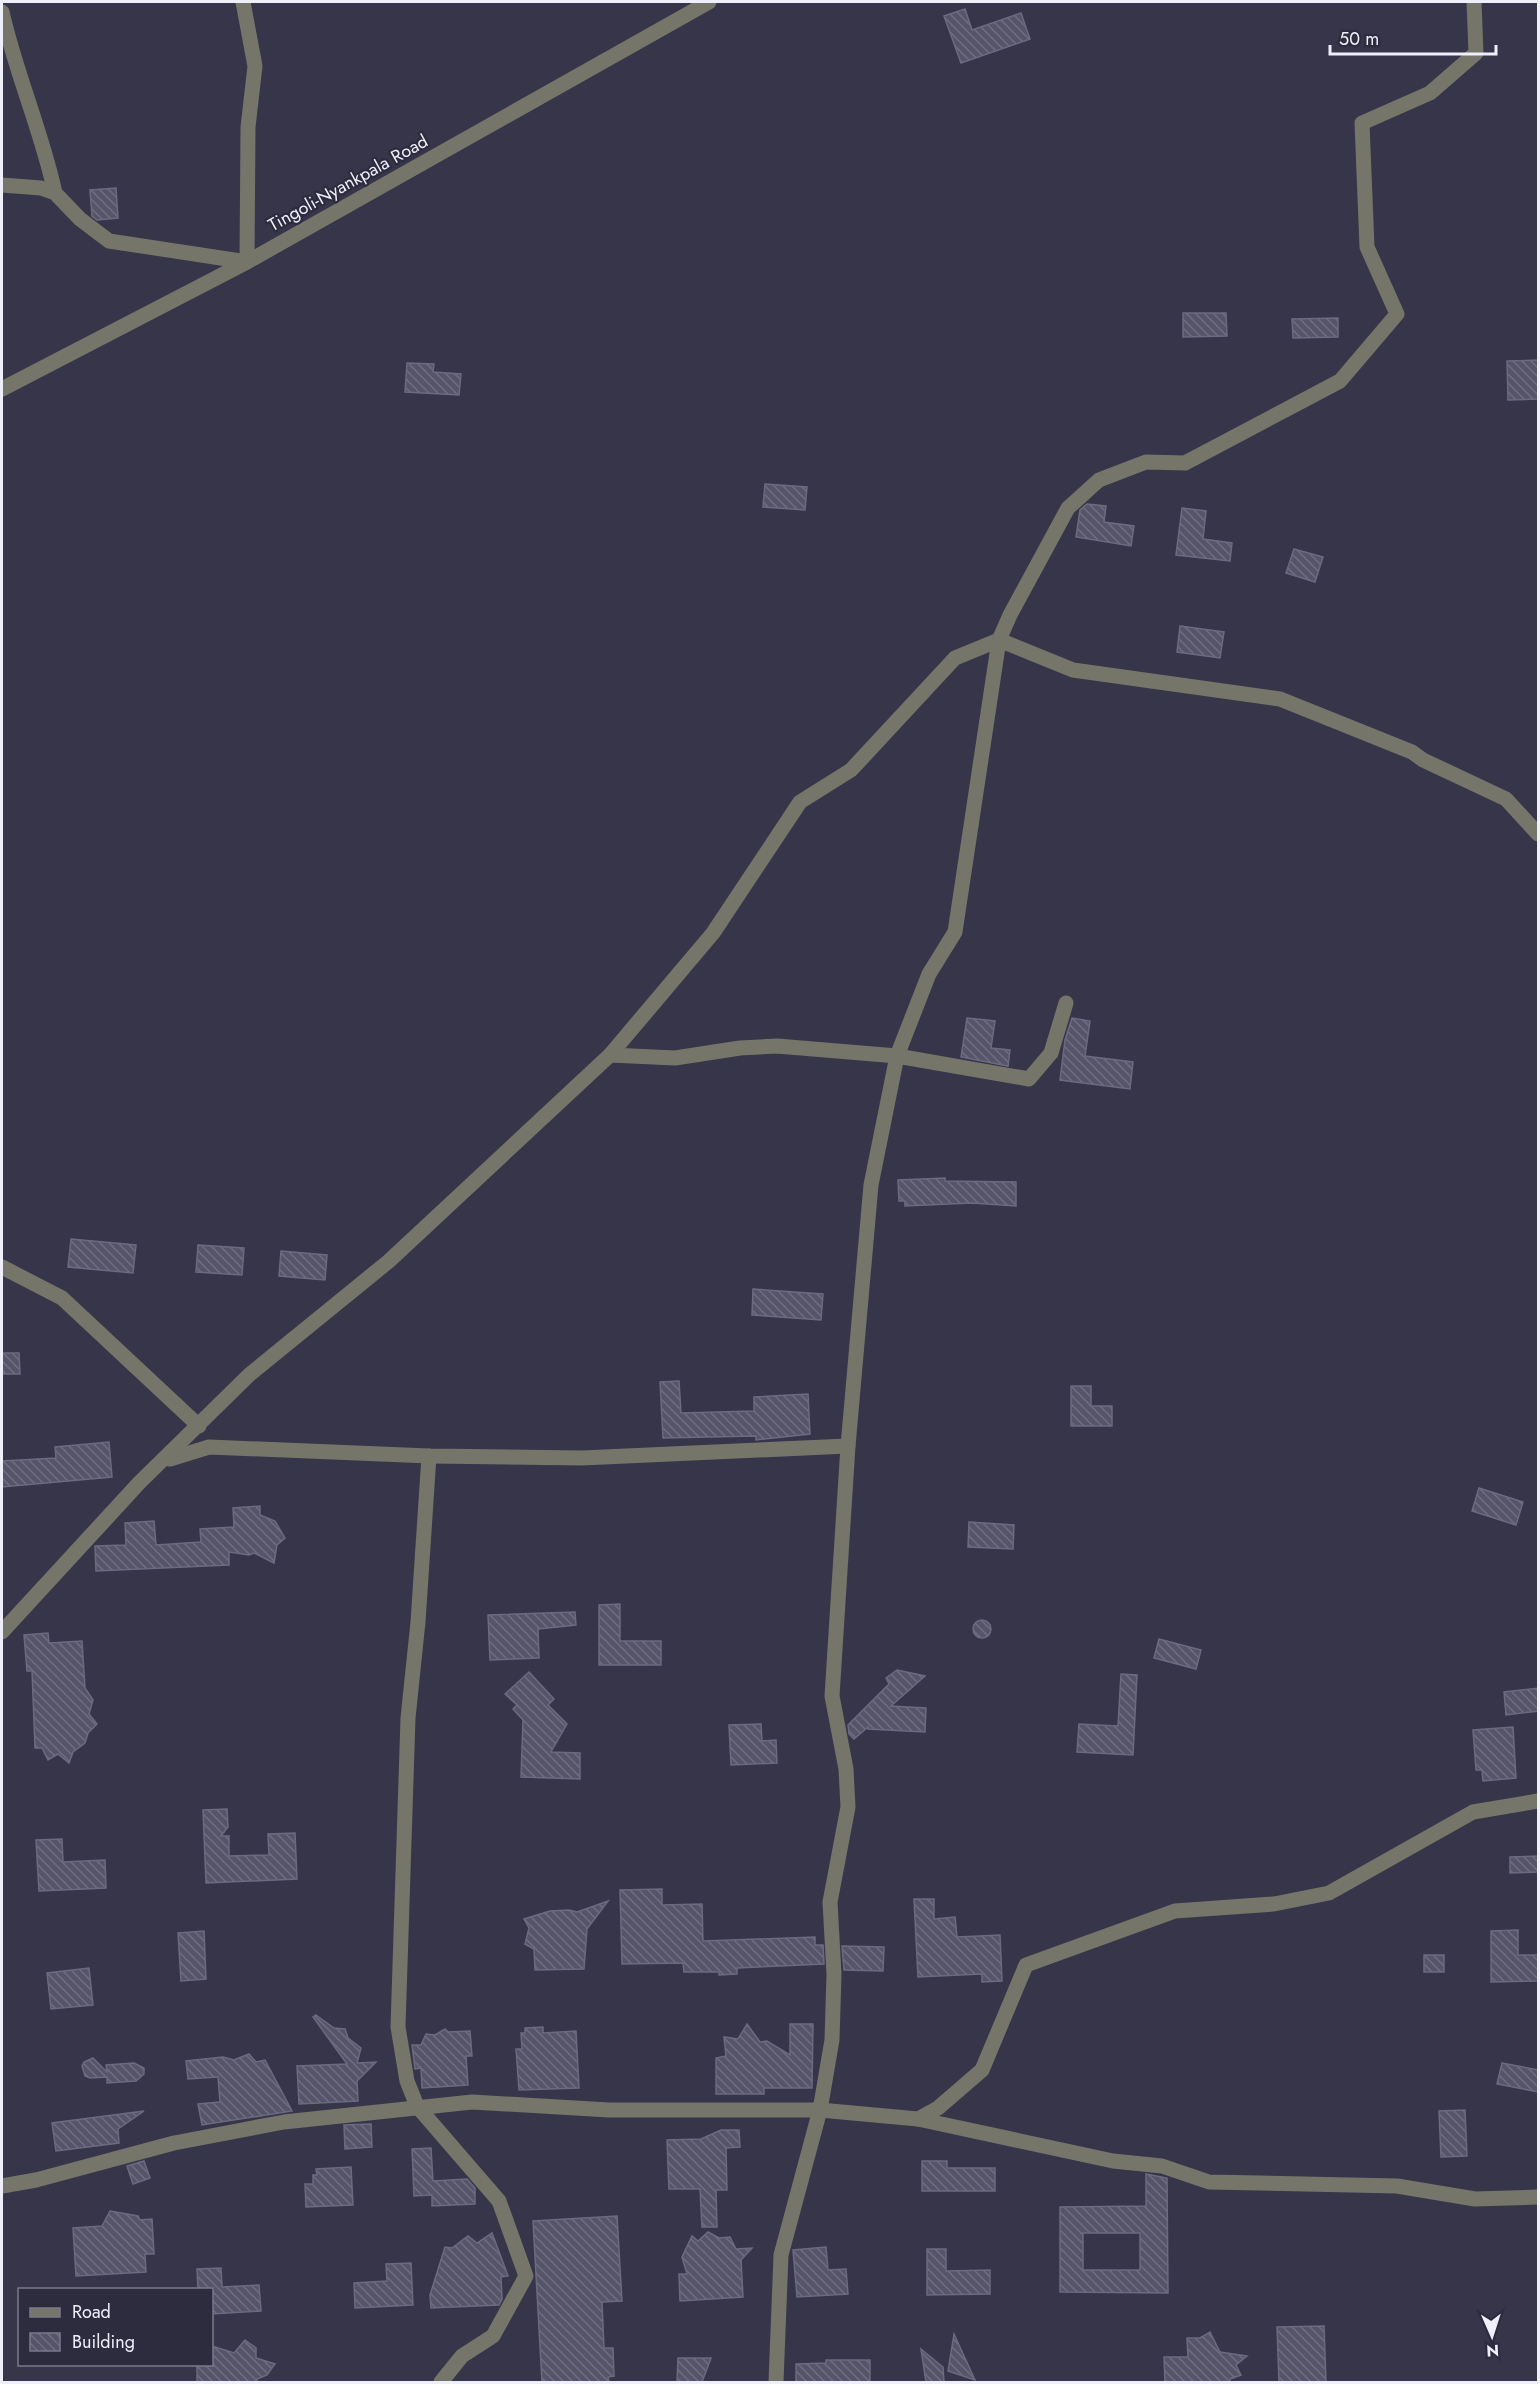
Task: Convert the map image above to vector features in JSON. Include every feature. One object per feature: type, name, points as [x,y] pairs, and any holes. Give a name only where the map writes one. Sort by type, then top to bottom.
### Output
[{"type":"street","points":[[2,185],[41,188],[55,193],[80,219],[109,241],[247,262],[248,127],[255,66],[243,2]]},
{"type":"street","name":"Tingoli-Nyankpala Road","points":[[2,389],[247,262],[709,2]]},
{"type":"street","points":[[776,2382],[781,2255],[820,2110],[832,2040],[834,1974],[830,1902],[848,1807],[846,1769],[832,1696],[848,1446],[872,1185],[897,1056],[929,974],[955,932],[999,640],[1010,615],[1068,508],[1099,480],[1146,462],[1185,463],[1340,381],[1397,314],[1367,247],[1362,123],[1430,93],[1476,53],[1474,2]]},
{"type":"street","points":[[2,12],[13,61],[48,158],[55,193]]},
{"type":"street","points":[[2,1632],[140,1483],[249,1376],[389,1261],[610,1055],[713,933],[800,802],[851,770],[955,658],[999,640],[1072,670],[1280,699],[1412,752],[1423,760],[1506,799],[1539,834]]},
{"type":"street","points":[[610,1055],[675,1058],[740,1048],[777,1046],[897,1056],[1029,1079],[1051,1053],[1066,1003]]},
{"type":"street","points":[[2,1267],[62,1298],[199,1426]]},
{"type":"street","points":[[164,1461],[210,1447],[429,1456],[582,1458],[848,1446]]},
{"type":"street","points":[[429,1456],[418,1622],[408,1718],[398,2027],[407,2081],[417,2106],[499,2201],[526,2276],[493,2336],[462,2356],[441,2382]]},
{"type":"street","points":[[918,2119],[938,2108],[982,2070],[1026,1965],[1175,1911],[1274,1904],[1329,1893],[1473,1812],[1539,1802]]},
{"type":"street","points":[[2,2186],[36,2180],[174,2143],[284,2122],[417,2106],[472,2102],[609,2110],[820,2110],[918,2119],[1113,2161],[1162,2166],[1209,2182],[1396,2186],[1475,2199],[1539,2197]]},
{"type":"building","points":[[965,9],[972,30],[1021,13],[1030,39],[961,63],[944,16]]},
{"type":"building","points":[[116,188],[118,218],[97,220],[92,216],[90,190]]},
{"type":"building","points":[[1183,313],[1226,313],[1227,336],[1183,337]]},
{"type":"building","points":[[1338,318],[1338,337],[1293,338],[1292,319]]},
{"type":"building","points":[[1539,360],[1539,399],[1508,400],[1507,361]]},
{"type":"building","points":[[407,363],[434,364],[433,372],[461,374],[459,395],[405,392]]},
{"type":"building","points":[[765,484],[807,487],[805,510],[763,507]]},
{"type":"building","points":[[1087,504],[1106,506],[1104,522],[1134,526],[1131,546],[1076,537],[1080,510]]},
{"type":"building","points":[[1182,508],[1206,511],[1203,539],[1232,543],[1230,561],[1176,555]]},
{"type":"building","points":[[1294,549],[1323,557],[1315,582],[1286,573]]},
{"type":"building","points":[[1180,626],[1224,632],[1220,658],[1177,652]]},
{"type":"building","points":[[967,1018],[995,1021],[991,1048],[1010,1050],[1008,1066],[961,1057]]},
{"type":"building","points":[[1072,1018],[1090,1021],[1085,1056],[1133,1062],[1130,1089],[1060,1080],[1065,1040]]},
{"type":"building","points":[[945,1178],[945,1181],[1016,1182],[1016,1206],[972,1203],[905,1206],[905,1201],[899,1201],[898,1180]]},
{"type":"building","points":[[71,1239],[136,1245],[133,1273],[68,1267]]},
{"type":"building","points":[[198,1245],[244,1248],[242,1275],[196,1272]]},
{"type":"building","points":[[281,1251],[327,1255],[325,1280],[279,1276]]},
{"type":"building","points":[[753,1289],[823,1294],[821,1320],[752,1315]]},
{"type":"building","points":[[2,1353],[19,1353],[20,1374],[2,1374]]},
{"type":"building","points":[[679,1381],[681,1413],[754,1411],[754,1397],[808,1394],[810,1434],[756,1440],[756,1436],[663,1438],[660,1382]]},
{"type":"building","points":[[1071,1386],[1091,1386],[1091,1406],[1112,1406],[1112,1426],[1071,1426]]},
{"type":"building","points":[[109,1442],[112,1477],[2,1487],[2,1461],[56,1458],[55,1447]]},
{"type":"building","points":[[1479,1488],[1523,1502],[1516,1525],[1472,1511]]},
{"type":"building","points":[[260,1506],[260,1515],[275,1521],[285,1538],[277,1545],[274,1563],[254,1553],[249,1555],[229,1552],[229,1565],[96,1571],[95,1546],[126,1545],[125,1523],[154,1521],[156,1545],[201,1542],[200,1529],[234,1527],[233,1508]]},
{"type":"building","points":[[969,1522],[1014,1525],[1013,1549],[968,1547]]},
{"type":"building","points":[[620,1604],[620,1641],[661,1641],[661,1665],[599,1665],[599,1605]]},
{"type":"building","points":[[575,1612],[576,1625],[538,1629],[539,1658],[490,1660],[488,1615]]},
{"type":"building","points":[[978,1620],[986,1620],[991,1625],[989,1636],[978,1638],[973,1633],[973,1625]]},
{"type":"building","points":[[48,1633],[49,1643],[82,1641],[85,1688],[93,1700],[89,1714],[97,1724],[88,1733],[85,1743],[73,1752],[69,1763],[58,1754],[48,1760],[42,1748],[35,1748],[32,1671],[27,1671],[24,1635]]},
{"type":"building","points":[[1159,1639],[1201,1650],[1196,1669],[1154,1658]]},
{"type":"building","points":[[897,1670],[925,1676],[891,1706],[926,1708],[925,1732],[868,1729],[868,1727],[854,1739],[849,1734],[848,1725],[889,1684],[886,1678]]},
{"type":"building","points":[[529,1672],[554,1699],[548,1705],[567,1724],[551,1752],[580,1753],[580,1779],[521,1777],[523,1720],[513,1709],[517,1705],[505,1694]]},
{"type":"building","points":[[1121,1674],[1137,1675],[1133,1755],[1077,1752],[1079,1724],[1118,1726]]},
{"type":"building","points":[[1539,1688],[1539,1711],[1506,1715],[1504,1692]]},
{"type":"building","points":[[761,1724],[762,1741],[776,1740],[777,1763],[731,1765],[729,1725]]},
{"type":"building","points":[[1513,1727],[1516,1778],[1483,1781],[1482,1770],[1476,1770],[1473,1730]]},
{"type":"building","points":[[227,1809],[228,1827],[221,1836],[229,1836],[229,1856],[269,1855],[268,1834],[295,1833],[297,1879],[206,1883],[203,1810]]},
{"type":"building","points":[[62,1839],[63,1862],[105,1860],[106,1888],[39,1891],[36,1840]]},
{"type":"building","points":[[1539,1856],[1539,1872],[1510,1873],[1510,1857]]},
{"type":"building","points":[[662,1889],[662,1905],[702,1904],[703,1941],[815,1937],[815,1945],[823,1945],[824,1964],[737,1968],[737,1974],[719,1975],[719,1972],[684,1972],[683,1963],[622,1964],[620,1890]]},
{"type":"building","points":[[914,1899],[934,1899],[934,1919],[955,1917],[957,1937],[1000,1935],[1002,1981],[982,1982],[982,1974],[918,1977]]},
{"type":"building","points":[[608,1901],[587,1929],[584,1969],[535,1970],[534,1949],[525,1944],[529,1928],[524,1919],[550,1911],[577,1912]]},
{"type":"building","points":[[1518,1930],[1518,1955],[1539,1955],[1539,1981],[1491,1982],[1491,1931]]},
{"type":"building","points":[[204,1931],[206,1979],[181,1981],[178,1933]]},
{"type":"building","points":[[842,1946],[884,1947],[883,1971],[844,1970]]},
{"type":"building","points":[[1424,1955],[1444,1955],[1444,1972],[1424,1972]]},
{"type":"building","points":[[89,1968],[93,2005],[51,2009],[47,1973]]},
{"type":"building","points":[[316,2015],[334,2028],[345,2029],[348,2038],[361,2048],[357,2063],[376,2062],[357,2081],[358,2101],[299,2104],[297,2066],[347,2064],[313,2017]]},
{"type":"building","points":[[747,2024],[760,2042],[767,2041],[790,2055],[790,2024],[813,2024],[812,2088],[764,2088],[764,2094],[716,2094],[716,2058],[726,2056],[724,2037],[738,2039]]},
{"type":"building","points":[[543,2027],[543,2033],[576,2031],[579,2088],[519,2090],[516,2049],[522,2049],[521,2033],[525,2033],[525,2028]]},
{"type":"building","points":[[445,2029],[448,2032],[470,2031],[472,2056],[466,2056],[468,2085],[422,2088],[421,2068],[415,2069],[412,2045],[421,2045],[426,2034],[435,2035]]},
{"type":"building","points":[[249,2054],[256,2062],[265,2060],[292,2111],[202,2125],[198,2104],[220,2102],[218,2077],[188,2079],[186,2061],[223,2057],[234,2060]]},
{"type":"building","points":[[93,2058],[107,2072],[106,2065],[134,2063],[144,2068],[144,2074],[136,2081],[107,2083],[107,2077],[90,2078],[85,2076],[82,2066],[84,2062]]},
{"type":"building","points":[[1502,2063],[1539,2070],[1539,2092],[1497,2084]]},
{"type":"building","points":[[1465,2110],[1467,2156],[1441,2157],[1439,2111]]},
{"type":"building","points":[[144,2111],[118,2129],[119,2143],[56,2151],[52,2123]]},
{"type":"building","points":[[371,2124],[372,2147],[345,2149],[344,2125]]},
{"type":"building","points":[[721,2130],[739,2130],[740,2147],[726,2148],[727,2190],[716,2190],[717,2227],[702,2227],[700,2189],[669,2189],[667,2140],[701,2139]]},
{"type":"building","points":[[431,2148],[433,2181],[467,2179],[475,2188],[475,2204],[432,2206],[432,2195],[414,2196],[412,2149]]},
{"type":"building","points":[[144,2161],[150,2178],[133,2184],[127,2166]]},
{"type":"building","points":[[922,2161],[947,2161],[947,2168],[995,2168],[995,2191],[922,2191]]},
{"type":"building","points":[[351,2167],[353,2205],[306,2207],[305,2184],[313,2184],[313,2175],[317,2175],[316,2169]]},
{"type":"building","points":[[1146,2174],[1167,2178],[1168,2293],[1060,2292],[1060,2207],[1146,2206]],"holes":[[[1083,2233],[1140,2233],[1140,2270],[1083,2270]]]},
{"type":"building","points":[[110,2211],[138,2216],[140,2220],[152,2219],[154,2254],[145,2254],[146,2272],[76,2276],[73,2228],[102,2226]]},
{"type":"building","points":[[617,2216],[622,2301],[602,2302],[604,2348],[613,2348],[614,2376],[608,2377],[609,2382],[542,2382],[533,2221]]},
{"type":"building","points":[[708,2232],[719,2238],[730,2237],[736,2249],[752,2248],[741,2260],[743,2297],[680,2301],[679,2274],[687,2274],[682,2257],[692,2236],[698,2241]]},
{"type":"building","points":[[492,2233],[508,2276],[501,2277],[502,2299],[499,2305],[431,2308],[430,2295],[445,2247],[452,2248],[468,2236],[477,2243]]},
{"type":"building","points":[[826,2247],[828,2270],[846,2269],[848,2294],[797,2297],[793,2250]]},
{"type":"building","points":[[927,2249],[946,2249],[946,2271],[990,2270],[990,2294],[927,2295]]},
{"type":"building","points":[[411,2263],[413,2305],[355,2308],[354,2283],[387,2281],[386,2264]]},
{"type":"building","points":[[221,2268],[222,2287],[259,2285],[261,2311],[213,2314],[213,2288],[198,2288],[197,2269]]},
{"type":"building","points":[[1324,2326],[1326,2382],[1279,2382],[1277,2327]]},
{"type":"building","points":[[1210,2332],[1220,2352],[1247,2356],[1236,2365],[1241,2375],[1230,2379],[1230,2382],[1165,2382],[1164,2357],[1188,2357],[1187,2338],[1200,2338]]},
{"type":"building","points":[[954,2334],[975,2380],[948,2371]]},
{"type":"building","points":[[245,2340],[256,2348],[256,2358],[275,2364],[267,2375],[257,2379],[257,2382],[197,2382],[197,2366],[213,2366],[213,2346],[234,2353]]},
{"type":"building","points":[[921,2349],[943,2367],[944,2382],[926,2382]]},
{"type":"building","points":[[678,2358],[711,2358],[702,2382],[677,2382]]},
{"type":"building","points":[[826,2360],[870,2360],[870,2382],[796,2382],[796,2364],[826,2363]]}]
